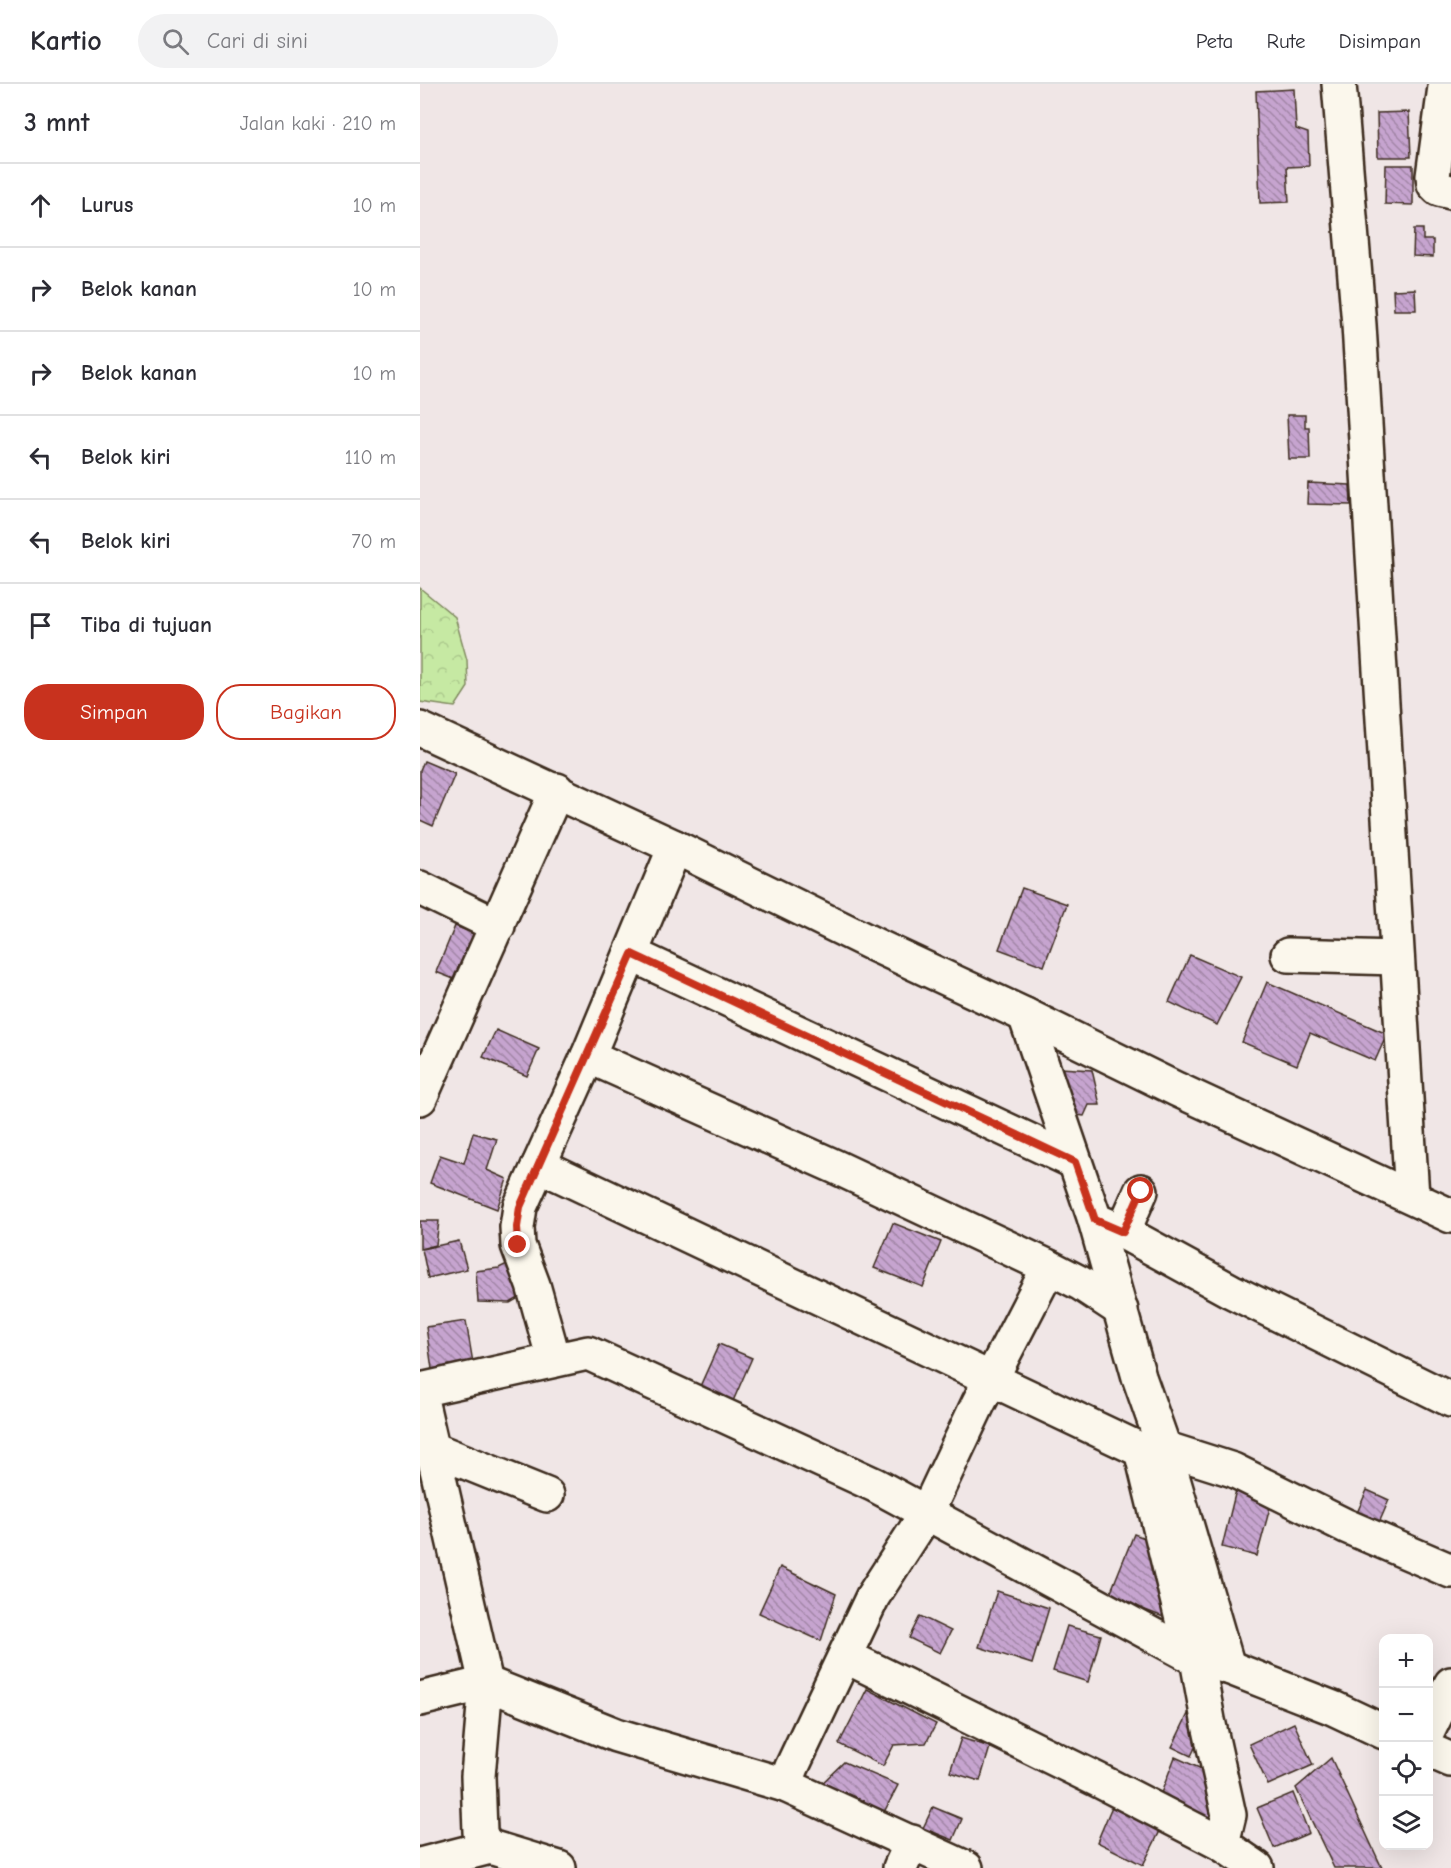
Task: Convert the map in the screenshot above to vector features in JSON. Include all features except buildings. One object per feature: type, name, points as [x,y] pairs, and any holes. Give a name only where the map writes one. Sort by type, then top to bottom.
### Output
[{"type":"street","points":[[1339,84],[1359,325],[1412,1197]]},
{"type":"street","points":[[1447,84],[1433,176],[1434,184],[1439,189],[1451,192]]},
{"type":"street","points":[[420,729],[557,790],[1176,1089],[1451,1216]]},
{"type":"street","points":[[420,1098],[557,790]]},
{"type":"street","points":[[554,1360],[533,1285],[518,1245],[517,1227],[520,1207],[632,954],[675,847]]},
{"type":"street","points":[[420,888],[498,926]]},
{"type":"street","points":[[632,954],[1075,1162]]},
{"type":"street","points":[[1288,955],[1397,958]]},
{"type":"street","points":[[1025,1015],[1075,1162],[1109,1226],[1111,1304],[1139,1377],[1152,1449],[1208,1662],[1225,1833]]},
{"type":"street","points":[[588,1056],[836,1167],[1049,1267],[1111,1304]]},
{"type":"street","points":[[539,1165],[992,1378],[1152,1449],[1233,1470],[1346,1526],[1451,1571]]},
{"type":"street","points":[[1109,1226],[1141,1191]]},
{"type":"street","points":[[1109,1226],[1231,1291],[1451,1400]]},
{"type":"street","points":[[785,1785],[873,1596],[926,1514],[1049,1267]]},
{"type":"street","points":[[420,1390],[588,1353],[874,1485],[1208,1662],[1333,1708],[1379,1730]]},
{"type":"street","points":[[420,1395],[486,1683],[477,1776],[480,1832],[483,1840],[490,1847],[559,1868]]},
{"type":"street","points":[[433,1449],[547,1495]]},
{"type":"street","points":[[845,1656],[1088,1775],[1225,1833],[1257,1868]]},
{"type":"street","points":[[420,1699],[486,1683],[615,1735],[785,1785],[906,1855],[966,1868]]},
{"type":"street","points":[[1433,1721],[1451,1684]]},
{"type":"street","points":[[1433,1752],[1451,1760]]},
{"type":"street","points":[[420,1865],[490,1847]]},
{"type":"green space","points":[[420,588],[455,617],[467,660],[468,687],[455,707],[420,702]]},
{"type":"route","points":[[518,1245],[517,1227],[520,1207],[632,954],[1075,1162],[1095,1220],[1123,1232],[1141,1191]]}]
